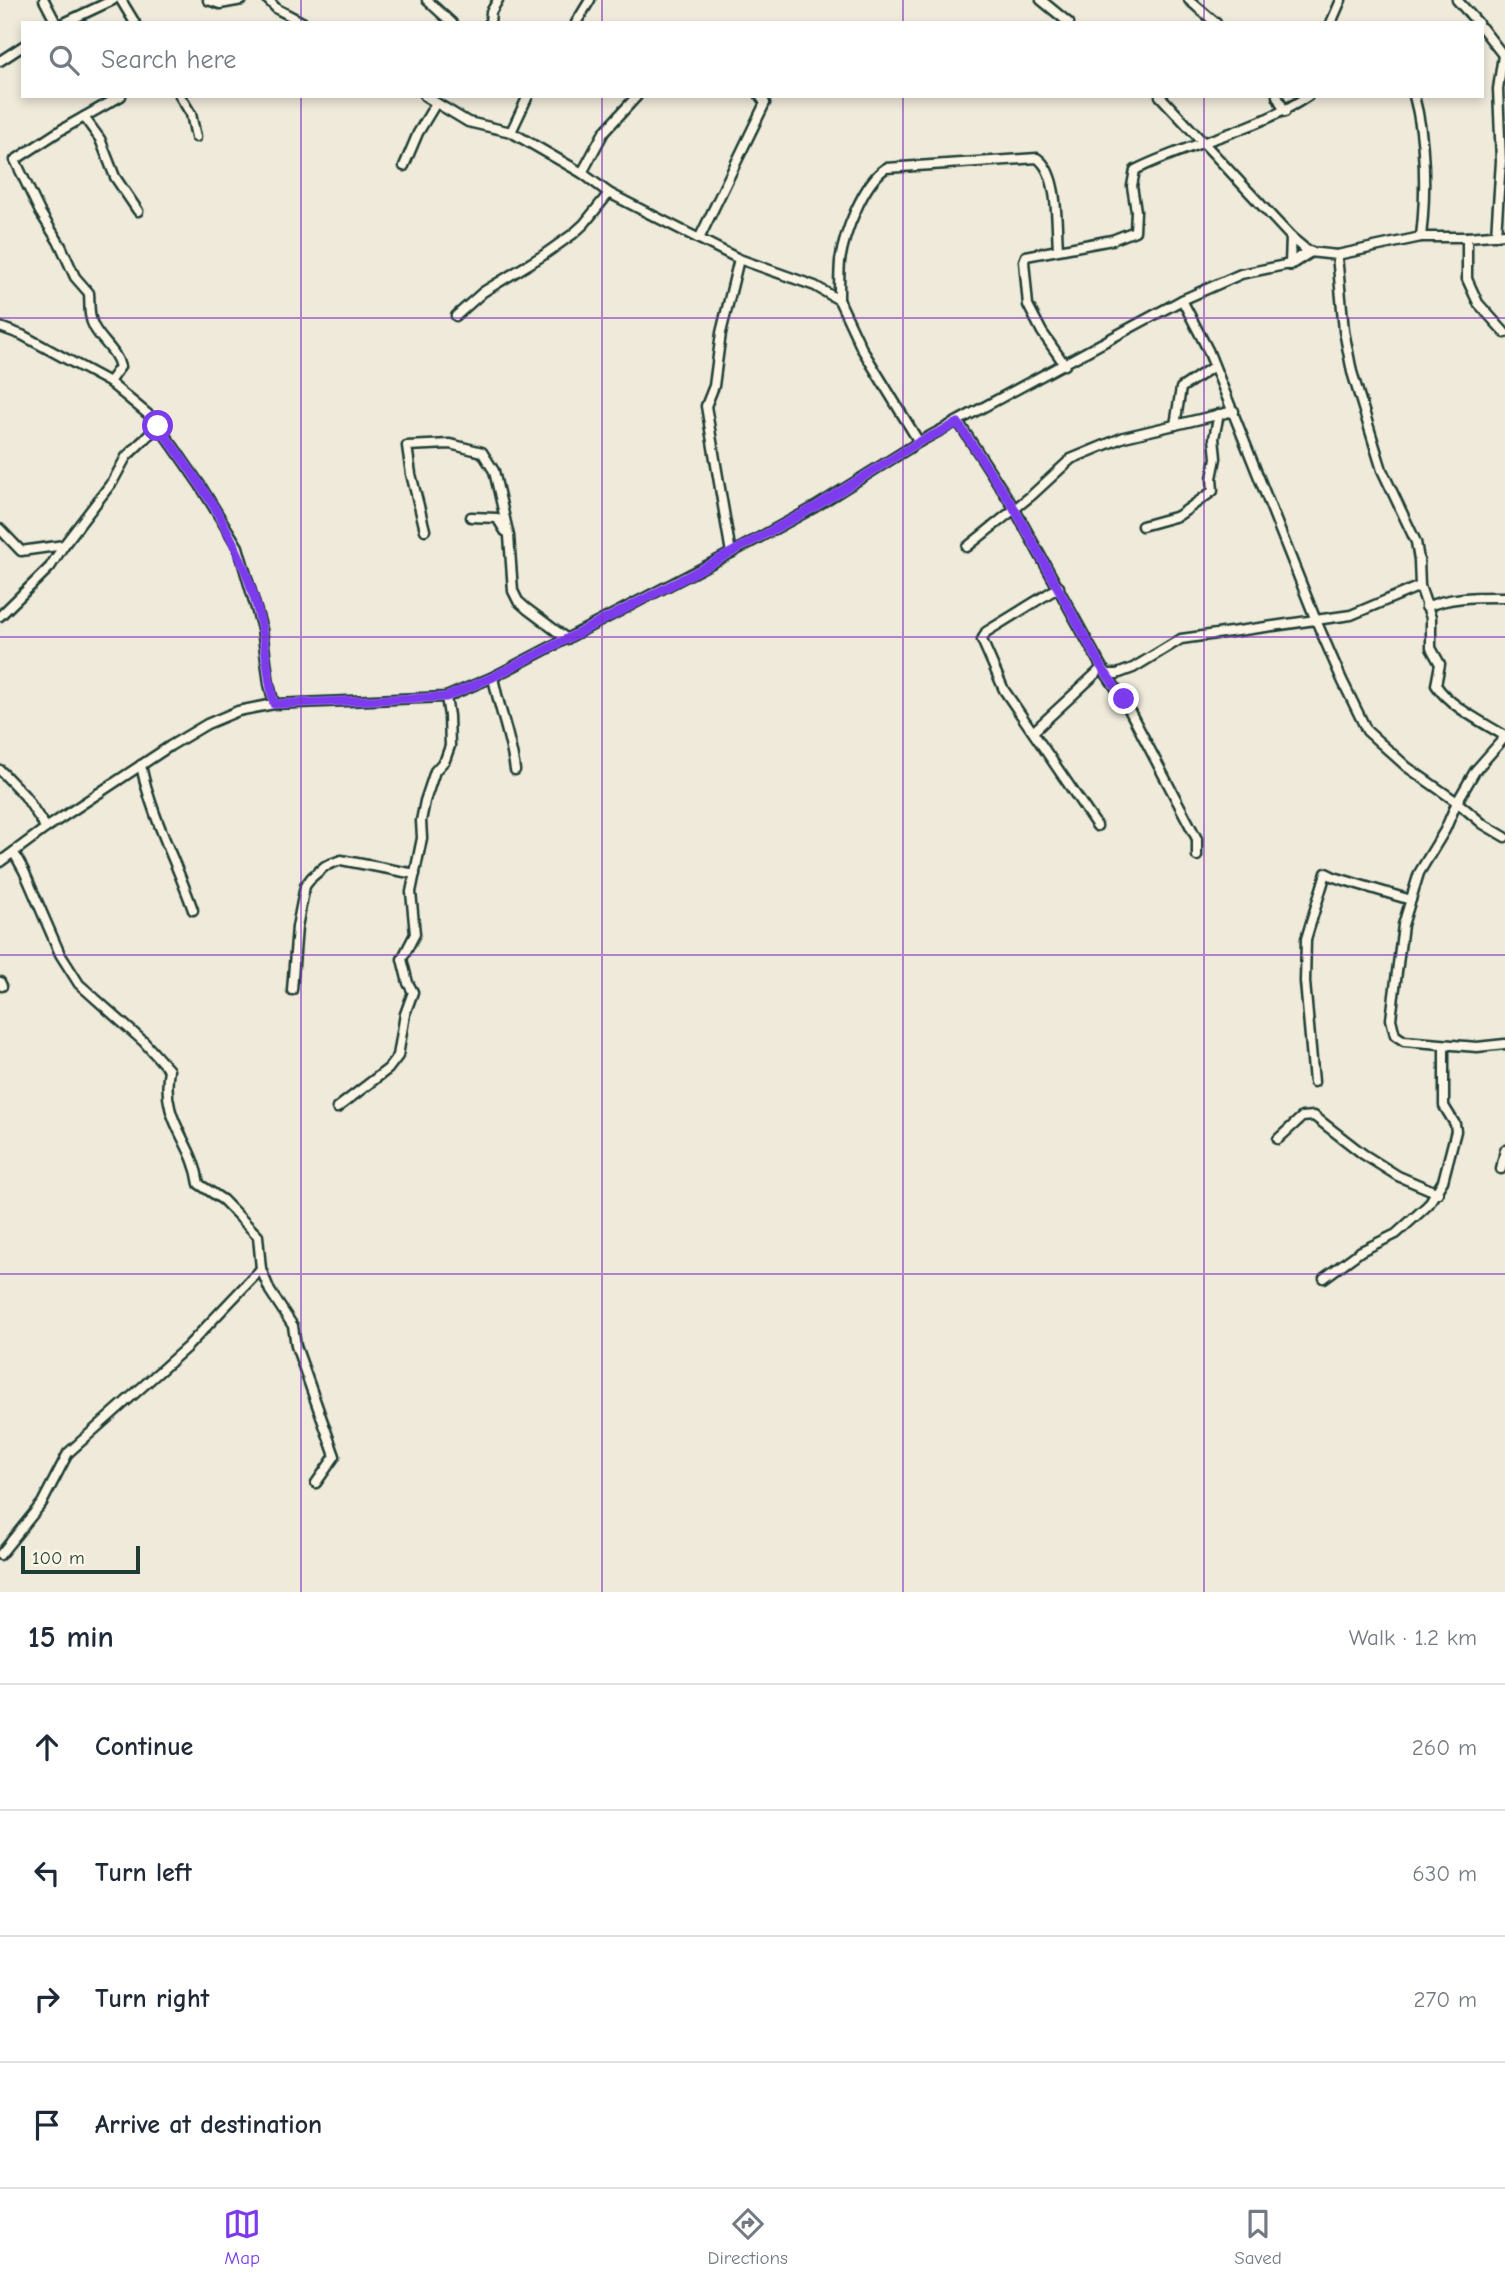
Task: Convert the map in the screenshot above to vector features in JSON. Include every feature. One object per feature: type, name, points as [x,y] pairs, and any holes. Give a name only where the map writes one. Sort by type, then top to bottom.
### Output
[{"type":"street","points":[[44,0],[55,21]]},
{"type":"street","points":[[68,21],[113,0]]},
{"type":"street","points":[[121,0],[134,21]]},
{"type":"street","points":[[208,0],[220,4],[242,0]]},
{"type":"street","points":[[268,0],[277,9],[300,21]]},
{"type":"street","points":[[427,0],[450,21]]},
{"type":"street","points":[[490,21],[491,12],[498,0]]},
{"type":"street","points":[[577,21],[590,0]]},
{"type":"street","points":[[1041,0],[1067,21]]},
{"type":"street","points":[[1189,0],[1214,21]]},
{"type":"street","points":[[1332,21],[1341,0]]},
{"type":"street","points":[[1461,1],[1476,21]]},
{"type":"street","points":[[1162,98],[1201,143],[1291,237],[1309,252],[1337,255],[1421,237],[1501,234],[1498,89],[1504,55],[1484,30]]},
{"type":"street","points":[[0,61],[21,47]]},
{"type":"street","points":[[109,382],[120,367],[118,358],[94,328],[89,313],[89,293],[75,277],[15,160],[117,98]]},
{"type":"street","points":[[181,98],[191,114],[196,138]]},
{"type":"street","points":[[428,98],[468,122],[511,132],[582,173],[609,193],[699,239],[739,258],[815,286],[839,300]]},
{"type":"street","points":[[511,132],[527,98]]},
{"type":"street","points":[[582,173],[604,132],[634,98]]},
{"type":"street","points":[[699,239],[765,103],[761,98]]},
{"type":"street","points":[[1279,98],[1285,112]]},
{"type":"street","points":[[1065,365],[1028,305],[1024,261],[1026,256],[1058,249],[1074,249],[1112,240],[1135,231],[1136,211],[1132,186],[1135,170],[1285,112],[1305,98]]},
{"type":"street","points":[[1415,98],[1419,112],[1423,176],[1421,237]]},
{"type":"street","points":[[404,166],[418,133],[436,103]]},
{"type":"street","points":[[84,117],[100,139],[116,177],[138,211]]},
{"type":"street","points":[[919,442],[862,349],[839,300],[840,262],[846,234],[875,176],[886,168],[1037,158],[1046,166],[1052,178],[1058,249]]},
{"type":"street","points":[[456,316],[483,292],[573,234],[609,193]]},
{"type":"street","points":[[1290,264],[1291,237]]},
{"type":"street","points":[[1467,237],[1466,279],[1478,303],[1505,333]]},
{"type":"street","points":[[0,862],[141,765],[206,724],[238,711],[274,704],[446,697],[493,677],[731,553],[815,507],[919,442],[1182,300],[1241,274],[1290,264],[1309,252]]},
{"type":"street","points":[[1337,255],[1344,331],[1352,372],[1382,470],[1416,542],[1420,586],[1431,618],[1431,648],[1440,664],[1436,685],[1441,694],[1505,736],[1475,771],[1419,873],[1403,925],[1392,1028],[1395,1035],[1404,1041],[1477,1047],[1505,1044]]},
{"type":"street","points":[[731,553],[706,406],[714,386],[721,333],[739,258]]},
{"type":"street","points":[[1182,300],[1234,411],[1315,618],[1367,730],[1407,767],[1483,824],[1505,837]]},
{"type":"street","points":[[0,327],[22,334],[109,382],[158,426],[200,485],[238,548],[262,629],[274,704]]},
{"type":"street","points":[[1175,425],[1181,388],[1214,366]]},
{"type":"street","points":[[1161,428],[1176,411]]},
{"type":"street","points":[[967,547],[1032,495],[1070,459],[1124,437],[1234,411]]},
{"type":"street","points":[[1142,526],[1178,516],[1213,491],[1212,478],[1216,458],[1214,438],[1219,414]]},
{"type":"street","points":[[958,423],[1014,508],[1102,668],[1135,720],[1196,839],[1197,856]]},
{"type":"street","points":[[0,616],[37,581],[113,481],[126,457],[158,426]]},
{"type":"street","points":[[425,530],[407,446],[450,444],[482,452],[494,471],[509,536],[513,591],[518,601],[567,639]]},
{"type":"street","points":[[471,517],[497,518],[509,536]]},
{"type":"street","points":[[0,529],[22,551],[64,545]]},
{"type":"street","points":[[1102,668],[1108,674],[1117,674],[1133,668],[1181,639],[1351,615],[1420,586]]},
{"type":"street","points":[[1059,587],[983,635],[982,640],[1004,690],[1097,826]]},
{"type":"street","points":[[1426,607],[1437,602],[1472,596],[1505,597]]},
{"type":"street","points":[[1034,731],[1102,668]]},
{"type":"street","points":[[493,677],[499,708],[512,746],[515,770]]},
{"type":"street","points":[[337,1108],[388,1069],[398,1056],[405,1014],[413,992],[402,959],[415,934],[411,892],[425,801],[435,771],[445,760],[450,746],[446,697]]},
{"type":"street","points":[[141,765],[146,789],[163,838],[181,874],[193,910]]},
{"type":"street","points":[[0,770],[25,796],[47,828]]},
{"type":"street","points":[[13,853],[24,871],[60,954],[79,984],[136,1035],[169,1070],[167,1084],[170,1110],[197,1168],[199,1184],[223,1200],[258,1236],[261,1269],[270,1292],[293,1326],[296,1346],[335,1456],[316,1483]]},
{"type":"street","points":[[292,990],[297,927],[305,886],[312,877],[326,866],[341,860],[415,874]]},
{"type":"street","points":[[1314,1082],[1305,982],[1306,939],[1326,873],[1411,900]]},
{"type":"street","points":[[1324,1278],[1361,1251],[1396,1234],[1438,1193],[1457,1131],[1444,1105],[1444,1045]]},
{"type":"street","points":[[1278,1139],[1302,1117],[1314,1116],[1363,1154],[1398,1176],[1438,1193]]},
{"type":"street","points":[[1501,1169],[1505,1150]]},
{"type":"street","points":[[0,1555],[42,1503],[68,1453],[187,1347],[261,1269]]},
{"type":"route","points":[[158,426],[200,485],[238,548],[262,629],[274,704],[446,697],[493,677],[679,581],[815,507],[919,442],[958,423],[1014,508],[1102,668],[1124,699]]}]
